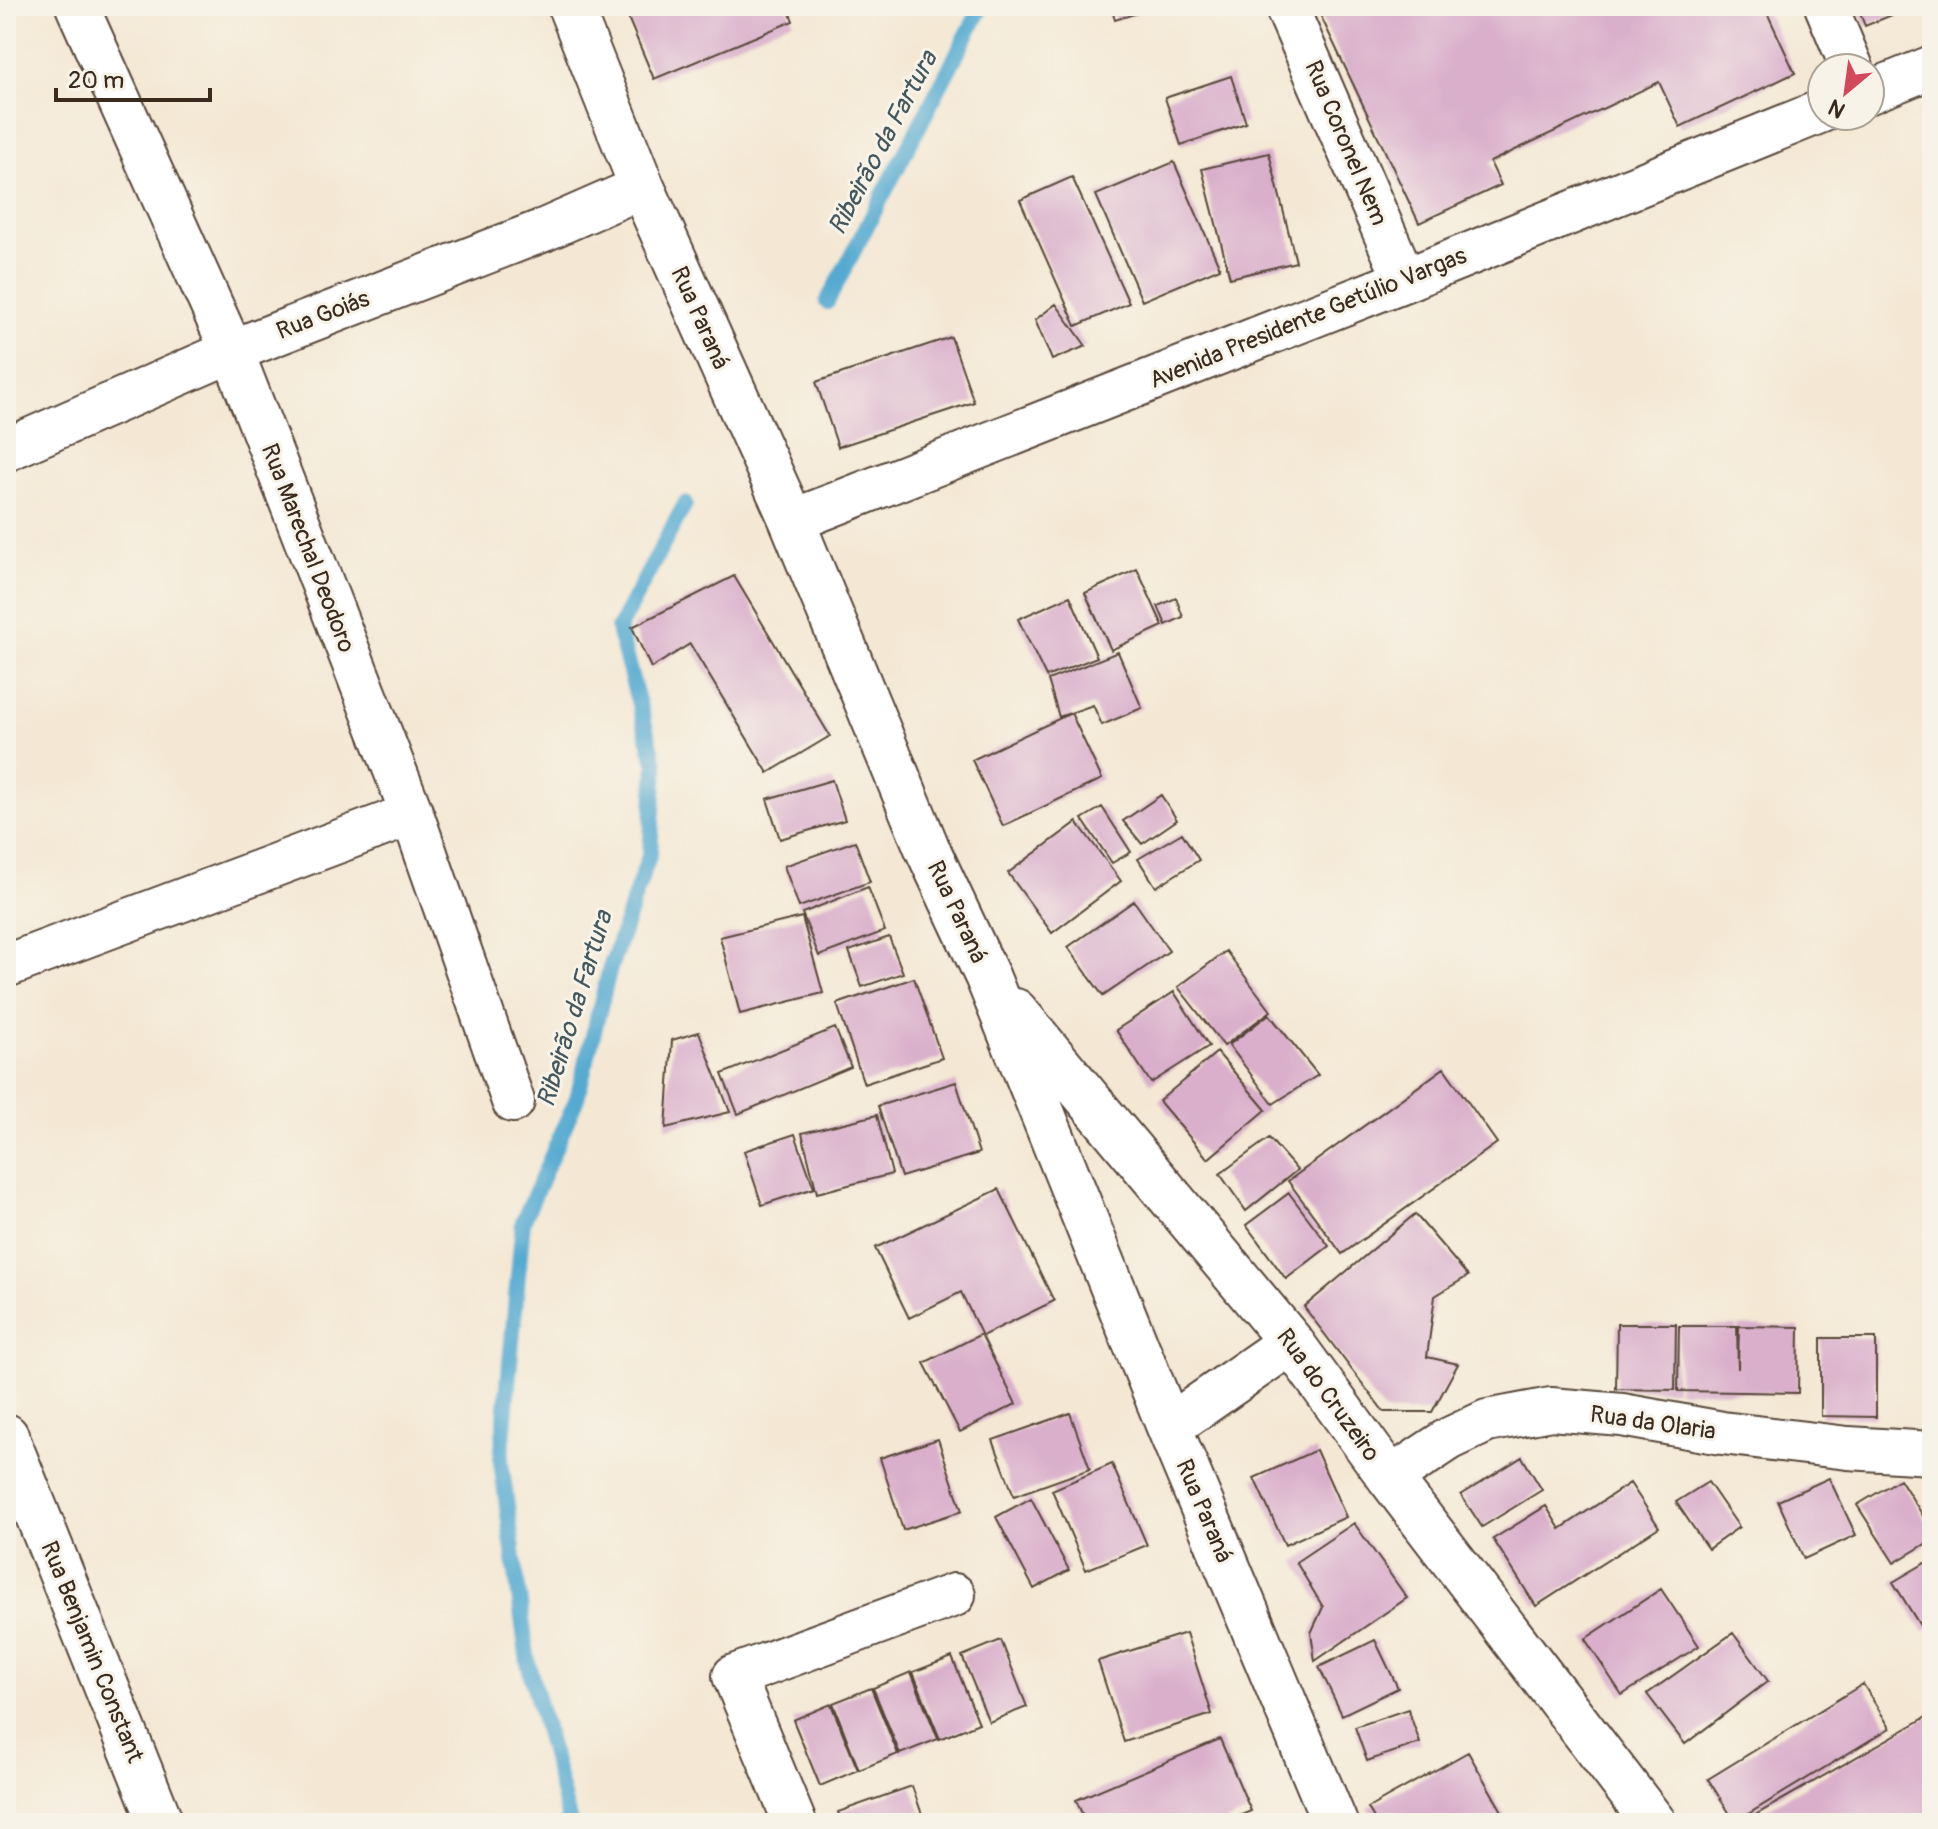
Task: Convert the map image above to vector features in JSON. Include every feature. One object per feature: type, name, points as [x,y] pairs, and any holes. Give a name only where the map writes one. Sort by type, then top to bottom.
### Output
[{"type":"street","name":"Rua Marechal Deodoro","points":[[77,6],[232,351],[412,814],[513,1101]]},
{"type":"street","name":"Rua Paraná","points":[[570,6],[642,187],[792,521],[920,833],[988,978],[1169,1427],[1335,1823]]},
{"type":"street","name":"Rua Coronel Nem","points":[[1286,6],[1405,280]]},
{"type":"street","points":[[1826,6],[1845,52]]},
{"type":"street","points":[[1886,86],[1932,67]]},
{"type":"street","name":"Avenida Presidente Getúlio Vargas","points":[[792,521],[1405,280],[1806,117]]},
{"type":"street","name":"Rua Goiás","points":[[6,450],[232,351],[544,230],[642,187]]},
{"type":"street","points":[[6,966],[412,814]]},
{"type":"street","name":"Rua do Cruzeiro","points":[[988,978],[1291,1342],[1390,1478],[1654,1823]]},
{"type":"street","points":[[1169,1427],[1291,1342]]},
{"type":"street","name":"Rua da Olaria","points":[[1390,1478],[1449,1439],[1487,1421],[1551,1409],[1622,1415],[1722,1433],[1848,1448],[1932,1453]]},
{"type":"street","name":"Rua Benjamin Constant","points":[[6,1436],[161,1823]]},
{"type":"street","points":[[795,1823],[734,1676],[954,1595]]},
{"type":"building","points":[[623,6],[787,6],[793,21],[654,79]]},
{"type":"building","points":[[1111,6],[1156,6],[1156,7],[1115,20]]},
{"type":"building","points":[[1316,6],[1764,6],[1795,73],[1680,127],[1659,82],[1490,162],[1501,185],[1419,223]]},
{"type":"building","points":[[1857,6],[1914,6],[1865,26]]},
{"type":"building","points":[[1231,76],[1246,123],[1181,145],[1165,98]]},
{"type":"building","points":[[1269,153],[1296,262],[1230,278],[1202,169]]},
{"type":"building","points":[[1174,162],[1220,268],[1142,301],[1096,195]]},
{"type":"building","points":[[1072,177],[1129,303],[1076,326],[1020,200]]},
{"type":"building","points":[[1056,304],[1086,346],[1052,360],[1035,320]]},
{"type":"building","points":[[951,337],[974,402],[838,447],[816,382]]},
{"type":"building","points":[[1137,569],[1163,626],[1111,650],[1085,593]]},
{"type":"building","points":[[734,576],[830,736],[768,773],[690,644],[651,668],[632,627]]},
{"type":"building","points":[[1070,596],[1097,657],[1046,677],[1018,619]]},
{"type":"building","points":[[1176,598],[1183,617],[1166,625],[1158,606]]},
{"type":"building","points":[[1118,652],[1142,708],[1102,725],[1093,705],[1059,717],[1048,680]]},
{"type":"building","points":[[1071,713],[1102,779],[1003,826],[972,760]]},
{"type":"building","points":[[832,780],[845,820],[780,839],[767,799]]},
{"type":"building","points":[[1161,795],[1177,820],[1142,844],[1123,821]]},
{"type":"building","points":[[1102,807],[1131,852],[1112,863],[1082,819]]},
{"type":"building","points":[[1077,822],[1121,881],[1052,933],[1008,873]]},
{"type":"building","points":[[1182,833],[1199,860],[1156,887],[1138,859]]},
{"type":"building","points":[[855,841],[870,882],[799,907],[784,866]]},
{"type":"building","points":[[868,887],[885,931],[819,956],[802,913]]},
{"type":"building","points":[[1134,901],[1169,951],[1103,996],[1068,947]]},
{"type":"building","points":[[802,917],[823,993],[740,1014],[720,937]]},
{"type":"building","points":[[889,937],[903,973],[862,987],[849,951]]},
{"type":"building","points":[[1226,951],[1271,1011],[1224,1046],[1178,987]]},
{"type":"building","points":[[914,978],[942,1058],[864,1084],[837,1004]]},
{"type":"building","points":[[1174,992],[1209,1046],[1151,1083],[1116,1030]]},
{"type":"building","points":[[1269,1014],[1318,1075],[1273,1104],[1229,1045]]},
{"type":"building","points":[[835,1028],[851,1067],[738,1114],[722,1074]]},
{"type":"building","points":[[699,1032],[730,1112],[666,1128],[672,1040]]},
{"type":"building","points":[[1217,1052],[1266,1110],[1208,1159],[1159,1101]]},
{"type":"building","points":[[1444,1068],[1497,1143],[1342,1254],[1288,1181]]},
{"type":"building","points":[[956,1082],[979,1153],[901,1177],[878,1106]]},
{"type":"building","points":[[877,1115],[892,1174],[817,1193],[802,1133]]},
{"type":"building","points":[[795,1134],[814,1188],[762,1205],[744,1151]]},
{"type":"building","points":[[1269,1138],[1297,1170],[1246,1211],[1220,1174]]},
{"type":"building","points":[[999,1189],[1054,1301],[982,1336],[961,1292],[909,1318],[875,1248]]},
{"type":"building","points":[[1289,1193],[1329,1246],[1286,1279],[1246,1225]]},
{"type":"building","points":[[1415,1214],[1468,1276],[1435,1296],[1427,1357],[1458,1364],[1432,1412],[1384,1412],[1304,1307]]},
{"type":"building","points":[[1617,1324],[1676,1324],[1675,1390],[1616,1389]]},
{"type":"building","points":[[1679,1326],[1737,1326],[1738,1369],[1739,1326],[1799,1327],[1798,1393],[1678,1391]]},
{"type":"building","points":[[981,1334],[1016,1404],[960,1432],[924,1363]]},
{"type":"building","points":[[1821,1338],[1876,1338],[1876,1417],[1821,1416]]},
{"type":"building","points":[[1070,1413],[1090,1469],[1014,1496],[993,1440]]},
{"type":"building","points":[[938,1439],[962,1511],[903,1530],[880,1458]]},
{"type":"building","points":[[1316,1450],[1346,1517],[1285,1545],[1254,1478]]},
{"type":"building","points":[[1522,1457],[1542,1490],[1482,1527],[1461,1495]]},
{"type":"building","points":[[1112,1464],[1147,1545],[1086,1570],[1052,1490]]},
{"type":"building","points":[[1829,1478],[1856,1535],[1804,1559],[1778,1501]]},
{"type":"building","points":[[1900,1479],[1932,1530],[1932,1540],[1894,1563],[1857,1505]]},
{"type":"building","points":[[1708,1482],[1739,1527],[1708,1549],[1676,1502]]},
{"type":"building","points":[[1630,1483],[1659,1527],[1536,1606],[1493,1539],[1546,1506],[1560,1529]]},
{"type":"building","points":[[1031,1498],[1069,1570],[1034,1589],[996,1517]]},
{"type":"building","points":[[1354,1523],[1407,1598],[1315,1661],[1311,1633],[1323,1607],[1296,1562]]},
{"type":"building","points":[[1932,1559],[1932,1627],[1924,1632],[1893,1582]]},
{"type":"building","points":[[1661,1589],[1699,1646],[1622,1695],[1585,1639]]},
{"type":"building","points":[[1186,1633],[1212,1714],[1124,1742],[1098,1661]]},
{"type":"building","points":[[1733,1633],[1768,1681],[1685,1744],[1647,1694]]},
{"type":"building","points":[[1001,1640],[1027,1707],[989,1722],[962,1656]]},
{"type":"building","points":[[1375,1640],[1398,1688],[1342,1715],[1319,1667]]},
{"type":"building","points":[[952,1657],[979,1723],[940,1739],[913,1672]]},
{"type":"building","points":[[911,1672],[938,1739],[900,1754],[873,1688]]},
{"type":"building","points":[[1863,1684],[1890,1728],[1735,1822],[1708,1779]]},
{"type":"building","points":[[871,1688],[898,1754],[859,1770],[833,1703]]},
{"type":"building","points":[[831,1704],[858,1770],[820,1786],[793,1720]]},
{"type":"building","points":[[1408,1709],[1420,1743],[1367,1761],[1355,1727]]},
{"type":"building","points":[[1928,1716],[1932,1722],[1932,1821],[1746,1823],[1745,1821]]},
{"type":"building","points":[[1220,1739],[1251,1811],[1223,1823],[1086,1823],[1076,1800]]},
{"type":"building","points":[[1468,1752],[1507,1820],[1502,1823],[1377,1823],[1368,1808]]},
{"type":"building","points":[[912,1786],[925,1823],[842,1823],[838,1812]]},
{"type":"waterway","name":"Ribeirão da Fartura","points":[[827,302],[982,6]]},
{"type":"waterway","name":"Ribeirão da Fartura","points":[[570,1823],[528,1663],[501,1461],[523,1221],[577,1098],[610,968],[650,853],[656,765],[618,629],[685,504]]}]
